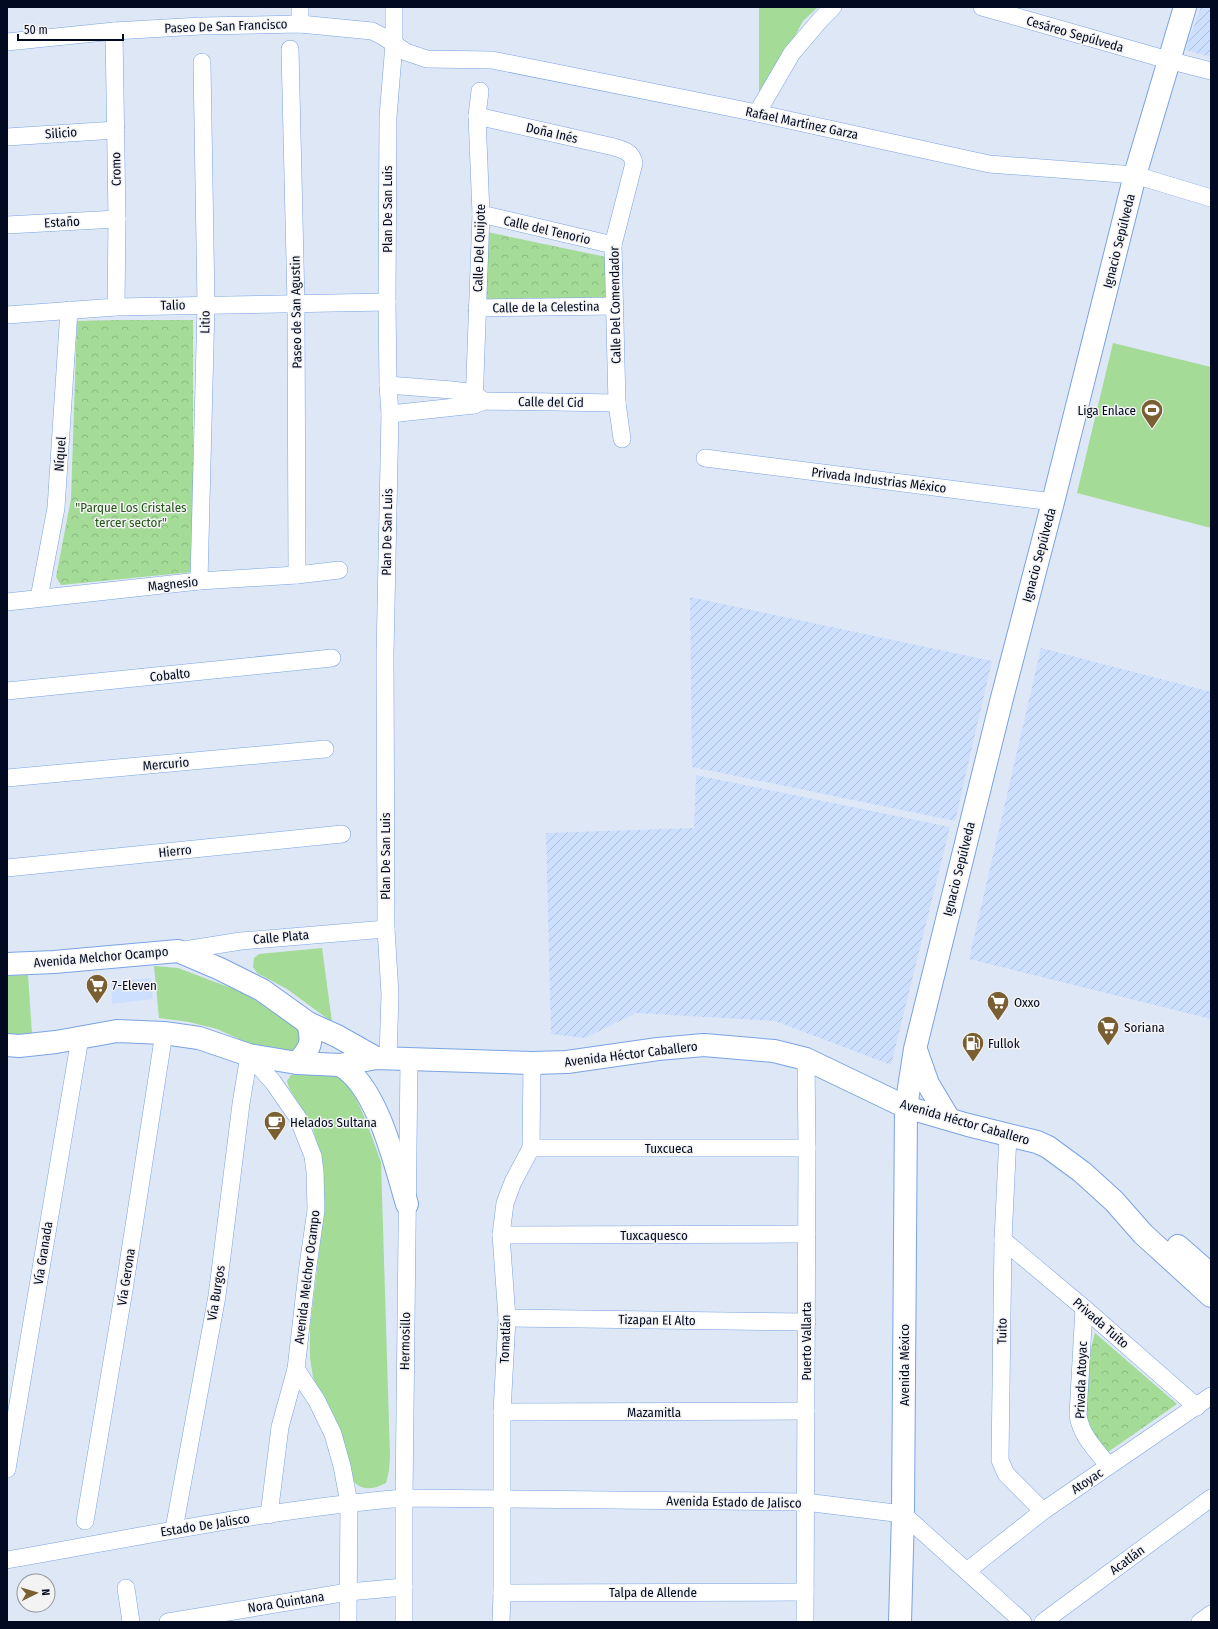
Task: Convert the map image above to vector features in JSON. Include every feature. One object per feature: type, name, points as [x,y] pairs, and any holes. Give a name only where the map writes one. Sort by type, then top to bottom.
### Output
[{"type":"main road","name":"Ignacio Sepúlveda","points":[[906,1107],[915,1049],[1015,646],[1053,502],[1135,175],[1185,7]]},
{"type":"main road","name":"Avenida Melchor Ocampo","points":[[7,964],[54,962],[178,951],[220,969],[262,990],[308,1023],[391,1058]]},
{"type":"main road","points":[[298,1063],[309,1048],[312,1037],[308,1023]]},
{"type":"main road","name":"Avenida Melchor Ocampo","points":[[7,1045],[19,1046],[49,1043],[117,1031],[164,1033],[199,1038],[249,1055],[298,1063],[340,1065],[391,1058]]},
{"type":"main road","name":"Avenida Héctor Caballero","points":[[391,1058],[532,1063],[567,1062],[658,1049],[704,1045],[774,1051],[806,1059],[906,1107],[1037,1142],[1048,1147],[1082,1172],[1114,1201],[1143,1234],[1211,1296]]},
{"type":"main road","points":[[915,1049],[928,1084],[949,1119]]},
{"type":"main road","points":[[340,1065],[347,1069],[358,1081],[372,1104],[390,1149],[407,1204]]},
{"type":"main road","name":"Avenida México","points":[[900,1622],[904,1514],[906,1107]]},
{"type":"main road","name":"Avenida Héctor Caballero","points":[[1114,1201],[1150,1222],[1211,1275]]},
{"type":"street","points":[[300,7],[300,24]]},
{"type":"street","name":"Plan De San Luis","points":[[391,1058],[390,994],[386,929],[385,656],[390,414],[388,385],[387,302],[388,117],[394,44],[394,7]]},
{"type":"street","points":[[757,113],[792,53],[833,7]]},
{"type":"street","name":"Cesáreo Sepúlveda","points":[[982,7],[1211,71]]},
{"type":"street","name":"Paseo De San Francisco","points":[[7,42],[114,31],[201,26],[300,24],[372,31],[394,44]]},
{"type":"street","name":"Cromo","points":[[114,31],[117,219],[116,306]]},
{"type":"street","name":"Rafael Martínez Garza","points":[[394,44],[406,52],[427,59],[492,60],[757,113],[989,164],[1135,175],[1211,198]]},
{"type":"street","name":"Paseo de San Agustin","points":[[290,49],[296,304],[297,575]]},
{"type":"street","name":"Litio","points":[[199,581],[206,305],[202,62]]},
{"type":"street","name":"Calle Del Quijote","points":[[477,400],[477,308],[481,214],[477,116],[480,91]]},
{"type":"street","name":"Doña Inés","points":[[477,116],[627,151]]},
{"type":"street","name":"Silicio","points":[[7,137],[116,130]]},
{"type":"street","name":"Calle Del Comendador","points":[[622,439],[617,403],[613,244],[634,163],[632,156],[627,151]]},
{"type":"street","name":"Calle del Tenorio","points":[[481,214],[613,244]]},
{"type":"street","name":"Estaño","points":[[7,225],[117,219]]},
{"type":"street","name":"Talio","points":[[7,315],[116,306],[387,302]]},
{"type":"street","name":"Calle de la Celestina","points":[[477,308],[614,306]]},
{"type":"street","name":"Níquel","points":[[39,598],[56,508],[69,310]]},
{"type":"street","name":"Calle del Cid","points":[[388,385],[452,390],[477,400]]},
{"type":"street","name":"Calle del Cid","points":[[390,414],[477,400],[617,403]]},
{"type":"street","name":"Privada Industrias México","points":[[705,458],[1053,502]]},
{"type":"street","name":"Magnesio","points":[[7,602],[199,581],[297,575],[339,570]]},
{"type":"street","name":"Cobalto","points":[[7,691],[332,658]]},
{"type":"street","name":"Mercurio","points":[[7,778],[325,749]]},
{"type":"street","name":"Hierro","points":[[7,868],[342,834]]},
{"type":"street","name":"Calle Plata","points":[[178,951],[241,941],[386,929]]},
{"type":"street","name":"Vía Gerona","points":[[85,1521],[124,1290],[164,1033]]},
{"type":"street","name":"Vía Granada","points":[[7,1469],[80,1038]]},
{"type":"street","name":"Avenida Melchor Ocampo","points":[[249,1055],[273,1082],[298,1118],[313,1156],[315,1172],[316,1210],[296,1369],[286,1401],[279,1434],[269,1515]]},
{"type":"street","name":"Vía Burgos","points":[[174,1529],[217,1296],[241,1104],[249,1055]]},
{"type":"street","name":"Hermosillo","points":[[391,1058],[407,1204],[404,1622]]},
{"type":"street","name":"Puerto Vallarta","points":[[805,1622],[807,1322],[806,1059]]},
{"type":"street","name":"Tomatlán","points":[[500,1622],[502,1593],[502,1412],[507,1318],[501,1235],[505,1203],[512,1182],[531,1148],[532,1063]]},
{"type":"street","name":"Tuito","points":[[1008,1135],[1003,1240],[1000,1460],[1006,1474],[1043,1511]]},
{"type":"street","name":"Tuxcueca","points":[[531,1148],[807,1148]]},
{"type":"street","name":"Tuxcaquesco","points":[[501,1235],[807,1234]]},
{"type":"street","name":"Privada Tuito","points":[[1003,1240],[1084,1308],[1197,1407]]},
{"type":"street","name":"Privada Atoyac","points":[[1084,1308],[1078,1415],[1079,1423],[1082,1432],[1109,1466]]},
{"type":"street","name":"Tizapan El Alto","points":[[507,1318],[807,1322]]},
{"type":"street","points":[[296,1369],[317,1401],[333,1434],[342,1466],[349,1503],[348,1622]]},
{"type":"street","name":"Atoyac","points":[[967,1572],[1043,1511],[1211,1396]]},
{"type":"street","name":"Mazamitla","points":[[502,1412],[806,1411]]},
{"type":"street","name":"Estado De Jalisco","points":[[7,1560],[174,1529],[349,1503],[404,1498]]},
{"type":"street","name":"Avenida Estado de Jalisco","points":[[404,1498],[805,1502],[904,1514]]},
{"type":"street","name":"Acatlán","points":[[1043,1622],[1211,1498]]},
{"type":"street","points":[[904,1514],[1023,1622]]},
{"type":"street","name":"Nora Quintana","points":[[168,1622],[226,1617],[348,1592],[404,1587]]},
{"type":"street","points":[[126,1588],[131,1622]]},
{"type":"street","name":"Talpa de Allende","points":[[502,1593],[805,1592]]},
{"type":"street","points":[[1200,1622],[1211,1614]]},
{"type":"shaded area","points":[[1201,7],[1211,7],[1211,57],[1185,50]]},
{"type":"shaded area","points":[[690,597],[992,661],[955,821],[692,767]]},
{"type":"shaded area","points":[[1041,648],[1211,692],[1211,1019],[969,959]]},
{"type":"shaded area","points":[[696,775],[950,827],[891,1065],[775,1021],[636,1013],[585,1038],[551,1034],[546,833],[694,828]]},
{"type":"shaded area","points":[[151,978],[153,999],[112,1004],[111,981]]},
{"type":"green space","points":[[759,7],[818,7],[803,21],[759,103]]},
{"type":"green space","points":[[487,232],[606,257],[607,298],[487,299]]},
{"type":"green space","name":"\"Parque Los Cristales tercer sector\"","points":[[193,320],[193,572],[61,585],[56,577],[71,499],[77,321]]},
{"type":"green space","name":"Liga Enlace","points":[[1113,343],[1211,367],[1211,528],[1077,493]]},
{"type":"green space","points":[[322,948],[332,1022],[287,989],[257,973],[253,967],[254,958],[259,954]]},
{"type":"green space","points":[[154,966],[178,968],[239,991],[268,1007],[302,1032],[298,1052],[259,1048],[217,1029],[189,1022],[159,1018]]},
{"type":"green space","points":[[28,975],[32,1034],[7,1036],[7,976]]},
{"type":"green space","points":[[291,1075],[331,1075],[340,1077],[346,1082],[358,1102],[381,1162],[390,1456],[389,1471],[386,1483],[370,1488],[357,1485],[349,1476],[313,1377],[310,1358],[310,1327],[324,1211],[324,1170],[312,1125],[289,1088],[287,1081]]},
{"type":"green space","points":[[1095,1333],[1177,1404],[1108,1452],[1092,1435],[1087,1420],[1087,1381],[1090,1353]]},
{"type":"place","name":"Liga Enlace","points":[[1152,430]]},
{"type":"place","name":"7-Eleven","points":[[97,1004]]},
{"type":"place","name":"Oxxo","points":[[998,1022]]},
{"type":"place","name":"Soriana","points":[[1108,1046]]},
{"type":"place","name":"Fullok","points":[[973,1062]]},
{"type":"place","name":"Helados Sultana","points":[[275,1142]]}]
